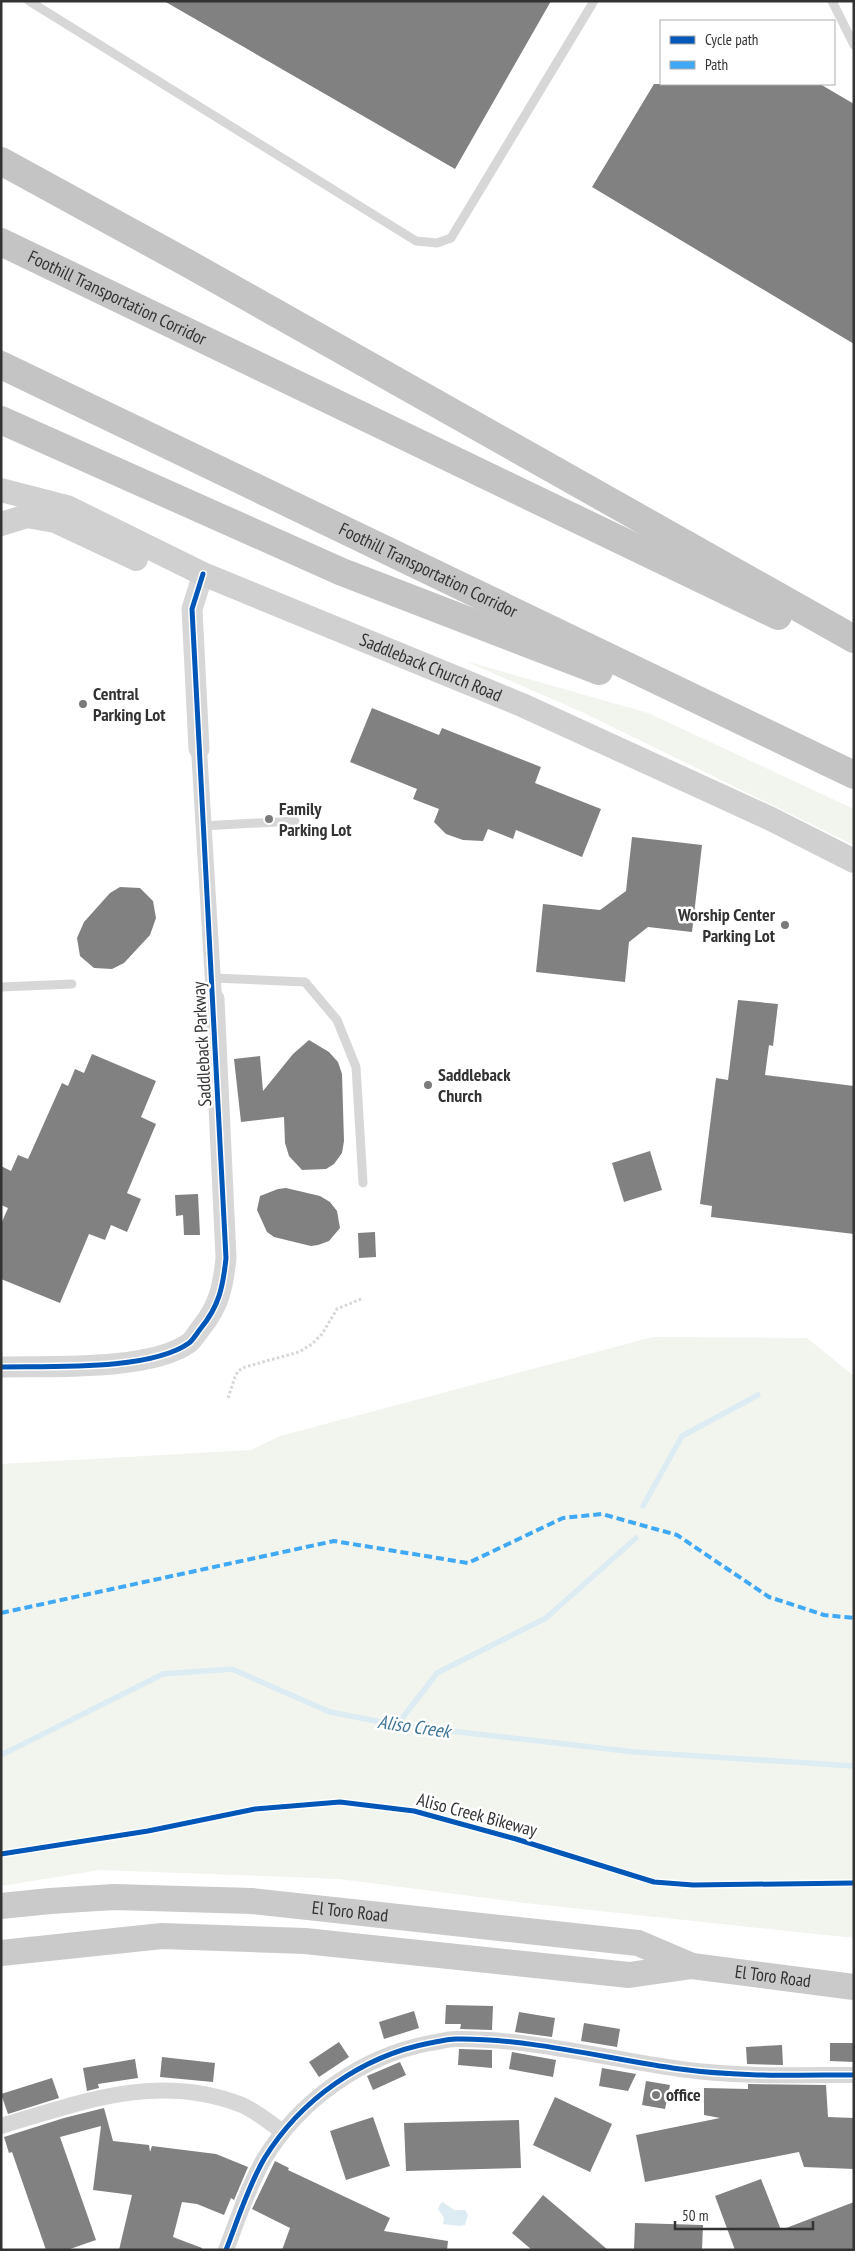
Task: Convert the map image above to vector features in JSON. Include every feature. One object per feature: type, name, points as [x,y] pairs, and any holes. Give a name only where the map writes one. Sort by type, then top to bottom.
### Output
[{"type":"highway","points":[[1,161],[189,264],[854,639]]},
{"type":"highway","name":"Foothill Transportation Corridor","points":[[1,242],[854,653]]},
{"type":"highway","name":"Foothill Transportation Corridor","points":[[1,364],[854,775]]},
{"type":"highway","points":[[1,420],[342,572],[780,740]]},
{"type":"main road","name":"Saddleback Church Road","points":[[1,490],[67,507],[203,574],[522,705],[769,818],[854,861]]},
{"type":"main road","points":[[1,524],[27,516],[54,521],[160,571],[203,574]]},
{"type":"main road","name":"El Toro Road","points":[[1,1906],[114,1897],[252,1901],[638,1943],[692,1966]]},
{"type":"main road","name":"El Toro Road","points":[[1,1952],[162,1936],[305,1941],[629,1975],[692,1966],[854,1987]]},
{"type":"street","name":"Saddleback Parkway","points":[[1,1367],[126,1363],[157,1358],[189,1343],[213,1314],[223,1286],[226,1258],[192,609],[203,574]]},
{"type":"street","points":[[226,2250],[250,2188],[264,2160],[283,2132],[328,2089],[370,2063],[412,2046],[453,2039],[496,2040],[721,2074],[854,2075]]},
{"type":"street","points":[[1,2126],[86,2101],[126,2092],[165,2089],[203,2093],[243,2106],[283,2132]]},
{"type":"lane","points":[[29,1],[416,241],[437,243],[451,238],[594,1]]},
{"type":"lane","points":[[832,1],[854,45]]},
{"type":"lane","points":[[202,826],[295,821]]},
{"type":"lane","points":[[213,989],[305,982],[337,1020],[356,1067],[363,1183]]},
{"type":"lane","points":[[1,988],[72,984]]},
{"type":"path","points":[[228,1398],[238,1371],[244,1367],[299,1352],[312,1344],[322,1334],[336,1310],[361,1300]]},
{"type":"shaded area","points":[[465,661],[648,713],[854,809],[854,845],[584,713]]},
{"type":"shaded area","points":[[653,1337],[807,1338],[854,1376],[854,1938],[525,1903],[339,1879],[100,1870],[1,1886],[1,1464],[251,1450],[280,1436]]},
{"type":"shaded area","points":[[443,2202],[454,2210],[465,2210],[468,2215],[465,2225],[443,2224],[444,2218],[438,2209]]},
{"type":"building","points":[[164,1],[551,1],[455,169]]},
{"type":"building","points":[[654,84],[822,85],[854,104],[854,344],[592,187]]},
{"type":"building","points":[[372,708],[439,735],[442,728],[541,767],[535,783],[601,809],[582,857],[516,830],[513,839],[488,829],[483,841],[463,840],[446,834],[434,822],[439,809],[413,799],[417,789],[350,762]]},
{"type":"building","points":[[632,837],[702,845],[692,932],[648,927],[629,942],[625,982],[536,972],[543,904],[600,910],[626,891]]},
{"type":"building","points":[[120,887],[140,888],[153,901],[156,918],[150,935],[124,963],[112,969],[94,968],[80,956],[77,938],[84,922],[110,893]]},
{"type":"building","points":[[738,1000],[778,1004],[773,1046],[769,1045],[765,1075],[854,1086],[854,1234],[711,1217],[712,1206],[700,1204],[716,1078],[728,1080]]},
{"type":"building","points":[[309,1040],[329,1052],[338,1062],[342,1074],[344,1141],[342,1153],[334,1164],[326,1169],[302,1170],[289,1156],[285,1143],[284,1117],[241,1122],[234,1059],[260,1056],[263,1091],[293,1054]]},
{"type":"building","points":[[92,1054],[156,1081],[141,1117],[156,1124],[127,1193],[141,1199],[127,1232],[111,1225],[105,1240],[89,1234],[60,1303],[1,1279],[1,1224],[8,1208],[1,1205],[1,1166],[11,1171],[18,1155],[28,1159],[62,1083],[68,1086],[75,1069],[84,1073]]},
{"type":"building","points":[[650,1151],[662,1190],[624,1202],[612,1163]]},
{"type":"building","points":[[286,1188],[320,1196],[330,1202],[337,1211],[340,1228],[329,1241],[311,1246],[274,1237],[267,1232],[257,1210],[260,1196]]},
{"type":"building","points":[[198,1194],[200,1235],[184,1235],[183,1215],[176,1216],[175,1195]]},
{"type":"building","points":[[375,1232],[376,1257],[359,1258],[358,1233]]},
{"type":"building","points":[[446,2005],[493,2006],[492,2030],[460,2029],[461,2024],[445,2024]]},
{"type":"building","points":[[414,2011],[419,2028],[384,2039],[379,2022]]},
{"type":"building","points":[[519,2012],[555,2018],[552,2037],[515,2032]]},
{"type":"building","points":[[584,2023],[620,2029],[617,2047],[581,2041]]},
{"type":"building","points":[[339,2042],[349,2057],[319,2077],[309,2062]]},
{"type":"building","points":[[830,2043],[854,2043],[854,2062],[830,2061]]},
{"type":"building","points":[[782,2045],[783,2065],[747,2064],[746,2047]]},
{"type":"building","points":[[459,2049],[492,2050],[492,2068],[458,2065]]},
{"type":"building","points":[[512,2052],[556,2060],[553,2077],[509,2069]]},
{"type":"building","points":[[162,2057],[215,2063],[213,2082],[160,2077]]},
{"type":"building","points":[[135,2059],[138,2078],[98,2084],[99,2088],[87,2091],[83,2068]]},
{"type":"building","points":[[400,2062],[406,2075],[373,2090],[367,2076]]},
{"type":"building","points":[[602,2068],[636,2074],[628,2091],[599,2086]]},
{"type":"building","points":[[52,2078],[59,2098],[8,2114],[1,2094]]},
{"type":"building","name":"office","points":[[646,2081],[670,2085],[665,2109],[642,2105]]},
{"type":"building","points":[[748,2084],[826,2085],[828,2117],[854,2118],[854,2169],[804,2167],[799,2152],[645,2182],[636,2135],[720,2118],[704,2115],[704,2088],[748,2089]]},
{"type":"building","points":[[555,2097],[612,2124],[590,2172],[533,2145]]},
{"type":"building","points":[[104,2108],[113,2141],[149,2145],[150,2152],[152,2146],[216,2154],[248,2167],[234,2200],[231,2198],[224,2215],[197,2204],[182,2202],[173,2237],[202,2248],[202,2250],[119,2250],[132,2195],[93,2190],[101,2126],[60,2137],[96,2240],[67,2250],[46,2250],[12,2152],[9,2153],[4,2137],[64,2118]]},
{"type":"building","points":[[373,2117],[390,2166],[346,2180],[330,2131]]},
{"type":"building","points":[[519,2120],[521,2168],[406,2171],[404,2123]]},
{"type":"building","points":[[275,2161],[289,2168],[288,2170],[390,2218],[384,2231],[448,2241],[447,2250],[282,2250],[290,2228],[252,2209]]},
{"type":"building","points":[[761,2179],[781,2230],[854,2202],[854,2250],[735,2250],[715,2196]]},
{"type":"building","points":[[543,2195],[608,2250],[532,2250],[512,2233]]},
{"type":"building","points":[[635,2223],[703,2225],[702,2250],[634,2250]]},
{"type":"waterway","points":[[643,1506],[682,1436],[758,1395]]},
{"type":"waterway","points":[[397,1725],[437,1673],[546,1618],[636,1538]]},
{"type":"waterway","name":"Aliso Creek","points":[[1,1755],[163,1674],[232,1669],[330,1712],[397,1725],[635,1752],[854,1766]]},
{"type":"marked path","points":[[1,1613],[334,1541],[468,1563],[563,1518],[602,1514],[677,1535],[769,1597],[824,1615],[854,1618]]},
{"type":"cycle path","points":[[1,1367],[125,1363],[172,1352],[189,1343],[194,1338],[212,1312],[222,1287],[226,1258],[192,609],[203,574]]},
{"type":"cycle path","name":"Aliso Creek Bikeway","points":[[1,1854],[148,1831],[255,1809],[340,1802],[414,1811],[516,1839],[654,1882],[693,1885],[854,1883]]},
{"type":"cycle path","points":[[226,2250],[258,2170],[279,2138],[296,2118],[314,2100],[357,2070],[380,2058],[405,2049],[449,2039],[483,2040],[540,2045],[702,2072],[767,2075],[854,2075]]},
{"type":"place","name":"Central Parking Lot","points":[[83,704]]},
{"type":"place","name":"Family Parking Lot","points":[[269,819]]},
{"type":"place","name":"Worship Center Parking Lot","points":[[785,925]]},
{"type":"place","name":"Saddleback Church","points":[[428,1085]]},
{"type":"place","name":"office","points":[[656,2095]]}]
